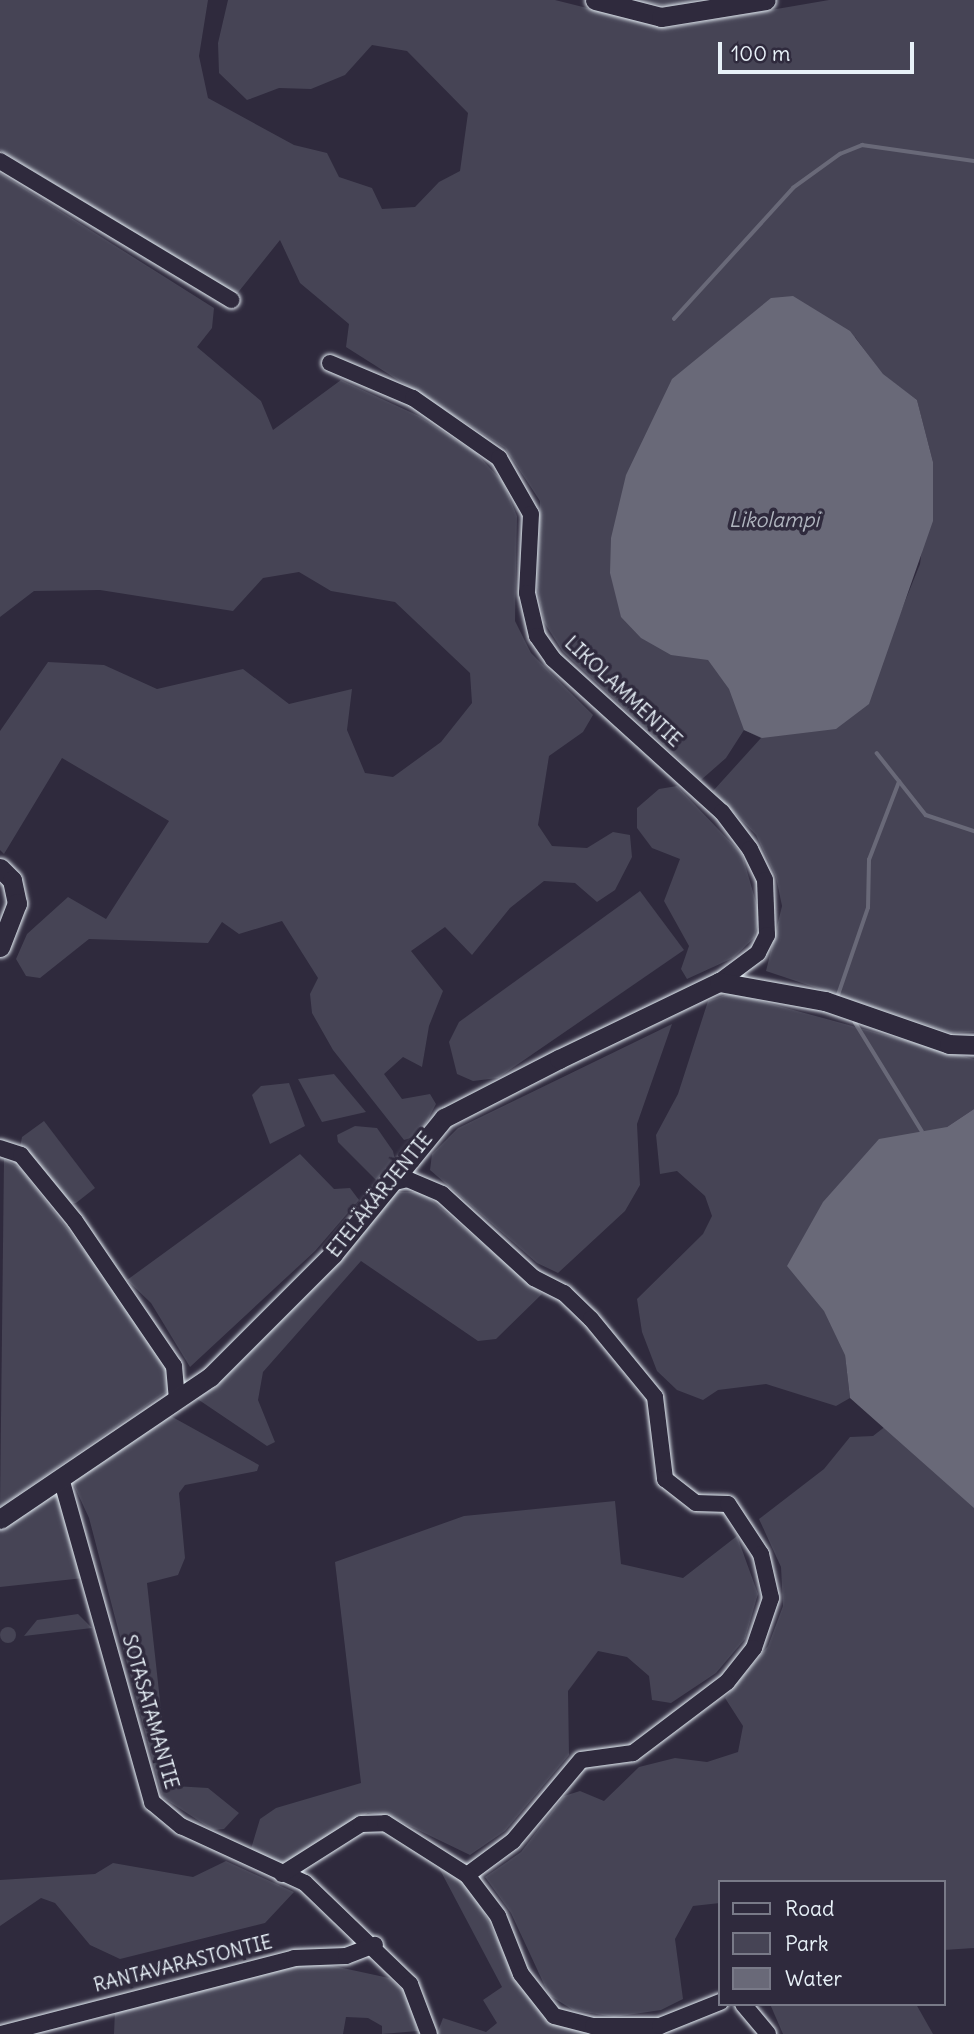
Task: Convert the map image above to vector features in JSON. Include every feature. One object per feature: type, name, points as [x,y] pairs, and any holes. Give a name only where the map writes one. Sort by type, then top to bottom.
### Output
[{"type":"street","points":[[595,0],[661,17],[766,0]]},
{"type":"street","points":[[0,161],[231,300]]},
{"type":"street","name":"LIKOLAMMENTIE","points":[[330,363],[413,398],[499,458],[531,514],[527,593],[537,636],[553,659],[722,813],[750,849],[768,894],[767,935],[758,953],[719,982]]},
{"type":"street","points":[[0,868],[12,880],[17,903],[0,947]]},
{"type":"street","points":[[719,982],[825,1001],[948,1044],[974,1045]]},
{"type":"street","name":"ETELÄKÄRJENTIE","points":[[0,1519],[210,1377],[333,1254],[387,1184],[444,1118],[719,982]]},
{"type":"street","points":[[0,1148],[21,1155],[75,1221],[174,1366],[177,1399]]},
{"type":"street","points":[[387,1184],[407,1179],[442,1194],[598,1327],[655,1397],[665,1479],[696,1503],[728,1504],[761,1554],[771,1598],[754,1648],[727,1682],[633,1753],[581,1760],[513,1841],[467,1875]]},
{"type":"street","name":"SOTASATAMANTIE","points":[[61,1478],[152,1802],[181,1826],[305,1883],[374,1945],[410,1984],[429,2034]]},
{"type":"street","points":[[282,1874],[361,1824],[385,1823],[467,1875],[498,1916],[521,1974],[554,2016],[593,2026],[660,2026],[718,2003]]},
{"type":"street","name":"RANTAVARASTONTIE","points":[[1,2034],[294,1958],[346,1956],[374,1945]]},
{"type":"street","points":[[745,2006],[768,2034]]},
{"type":"green space","points":[[0,0],[208,0],[199,56],[208,98],[294,145],[327,153],[339,177],[372,188],[382,209],[415,207],[439,182],[460,171],[468,113],[407,51],[372,45],[345,75],[311,89],[279,88],[247,100],[219,73],[218,43],[228,0],[555,0],[667,28],[829,0],[974,0],[974,1032],[951,1033],[766,971],[782,906],[776,877],[756,835],[713,791],[761,738],[744,730],[726,758],[701,780],[563,652],[544,622],[537,588],[540,501],[505,448],[346,347],[349,324],[300,283],[280,240],[236,295],[0,150]],"holes":[[[855,337],[883,375],[917,400],[933,462],[920,564],[889,641]]]},
{"type":"green space","points":[[629,0],[698,0],[668,6]]},
{"type":"green space","points":[[0,173],[214,308],[212,328],[197,347],[261,401],[273,430],[341,380],[419,416],[476,453],[503,482],[517,516],[515,621],[531,653],[593,715],[583,732],[549,756],[538,825],[552,846],[587,848],[613,832],[630,835],[632,857],[615,890],[597,902],[575,883],[544,881],[510,908],[472,955],[445,927],[411,951],[443,991],[429,1026],[422,1067],[403,1057],[384,1074],[402,1099],[430,1094],[436,1104],[420,1135],[404,1140],[333,1050],[312,1013],[310,994],[318,978],[282,921],[239,934],[222,922],[208,943],[89,939],[40,978],[26,976],[16,959],[27,934],[68,897],[106,919],[169,821],[62,758],[4,854],[0,850],[0,731],[48,662],[104,665],[157,689],[243,669],[289,704],[352,689],[347,730],[365,773],[393,777],[441,742],[472,703],[470,673],[395,602],[331,591],[299,572],[263,578],[233,611],[100,590],[34,591],[0,617]]},
{"type":"green space","points":[[677,786],[742,854],[760,916],[754,938],[733,958],[687,979],[681,969],[689,946],[664,901],[680,859],[652,848],[637,828],[637,808],[659,789]]},
{"type":"green space","points":[[640,891],[684,950],[498,1078],[473,1081],[457,1074],[449,1042],[459,1022]]},
{"type":"green space","points":[[731,993],[974,1059],[974,1109],[947,1127],[845,1355],[850,1398],[836,1406],[766,1384],[718,1390],[703,1400],[677,1390],[657,1371],[642,1332],[637,1299],[703,1234],[712,1216],[705,1196],[677,1171],[660,1174],[656,1135],[678,1094],[708,1001]]},
{"type":"green space","points":[[672,1024],[637,1124],[640,1185],[625,1211],[558,1273],[537,1263],[430,1170],[432,1154],[458,1128]]},
{"type":"green space","points":[[334,1074],[366,1112],[322,1122],[298,1079]]},
{"type":"green space","points":[[289,1083],[305,1126],[270,1144],[252,1095],[261,1086]]},
{"type":"green space","points":[[44,1121],[95,1188],[76,1203],[70,1204],[20,1148],[22,1137]]},
{"type":"green space","points":[[355,1126],[377,1128],[393,1151],[395,1160],[376,1180],[338,1142],[337,1135]]},
{"type":"green space","points":[[300,1154],[334,1189],[350,1188],[359,1200],[315,1251],[190,1367],[151,1303],[127,1280]]},
{"type":"green space","points":[[4,1159],[20,1168],[94,1263],[166,1366],[169,1390],[0,1507]]},
{"type":"green space","points":[[394,1192],[422,1192],[542,1294],[496,1339],[478,1341],[361,1261],[263,1372],[258,1400],[275,1442],[267,1446],[196,1398],[214,1388],[342,1259]]},
{"type":"green space","points":[[167,1414],[259,1465],[257,1471],[185,1485],[179,1493],[185,1558],[178,1575],[147,1583],[168,1773],[174,1786],[208,1788],[239,1813],[224,1829],[213,1830],[162,1797],[89,1518],[72,1481]]},
{"type":"green space","points":[[891,1422],[974,1479],[974,1948],[946,1950],[946,1880],[718,1880],[718,1903],[693,1906],[675,1939],[683,1999],[661,2010],[614,2017],[573,2010],[549,1995],[511,1913],[485,1877],[521,1852],[564,1796],[580,1791],[604,1801],[639,1767],[675,1758],[707,1762],[738,1752],[743,1726],[725,1698],[768,1646],[783,1606],[781,1567],[759,1519],[824,1469],[850,1437],[873,1436]]},
{"type":"green space","points":[[50,1494],[60,1497],[84,1578],[0,1587],[0,1527]]},
{"type":"green space","points":[[615,1501],[621,1564],[683,1578],[737,1536],[758,1594],[745,1639],[716,1673],[671,1703],[652,1700],[649,1676],[627,1657],[598,1651],[568,1691],[569,1755],[505,1831],[470,1855],[391,1817],[368,1813],[295,1860],[276,1863],[250,1852],[260,1819],[276,1808],[361,1783],[335,1562],[464,1516]]},
{"type":"green space","points":[[78,1614],[92,1628],[24,1636],[37,1620]]},
{"type":"green space","points":[[8,1627],[14,1629],[14,1641],[8,1643],[2,1641],[0,1635],[2,1629]]},
{"type":"green space","points":[[226,1861],[294,1892],[265,1923],[120,1959],[90,1945],[55,1903],[41,1898],[0,1926],[0,1880],[95,1874],[113,1863],[193,1877]]},
{"type":"green space","points":[[438,1866],[470,1885],[520,1984],[553,2023],[606,2034],[437,2034],[443,2018],[486,2032],[497,2023],[483,2000],[502,1987]]},
{"type":"green space","points":[[315,1962],[389,1978],[405,1992],[418,2031],[382,2034],[382,2026],[368,2018],[346,2017],[343,2034],[114,2034],[115,2010]]},
{"type":"green space","points":[[771,2006],[917,2006],[933,2034],[783,2034]]},
{"type":"water","name":"Likolampi","points":[[793,296],[850,331],[883,374],[917,400],[933,462],[933,521],[869,704],[836,729],[762,738],[744,730],[729,689],[708,660],[671,655],[641,638],[621,617],[610,573],[611,538],[626,475],[672,379],[771,298]]},
{"type":"water","points":[[974,1109],[974,1508],[850,1398],[845,1355],[824,1311],[787,1266],[823,1202],[879,1139],[947,1127]]},
{"type":"waterway","points":[[674,319],[793,188],[840,154],[862,145],[974,161]]},
{"type":"waterway","points":[[877,753],[926,815],[974,831]]},
{"type":"waterway","points":[[838,995],[868,908],[869,860],[899,782]]},
{"type":"waterway","points":[[855,1022],[922,1131]]}]
